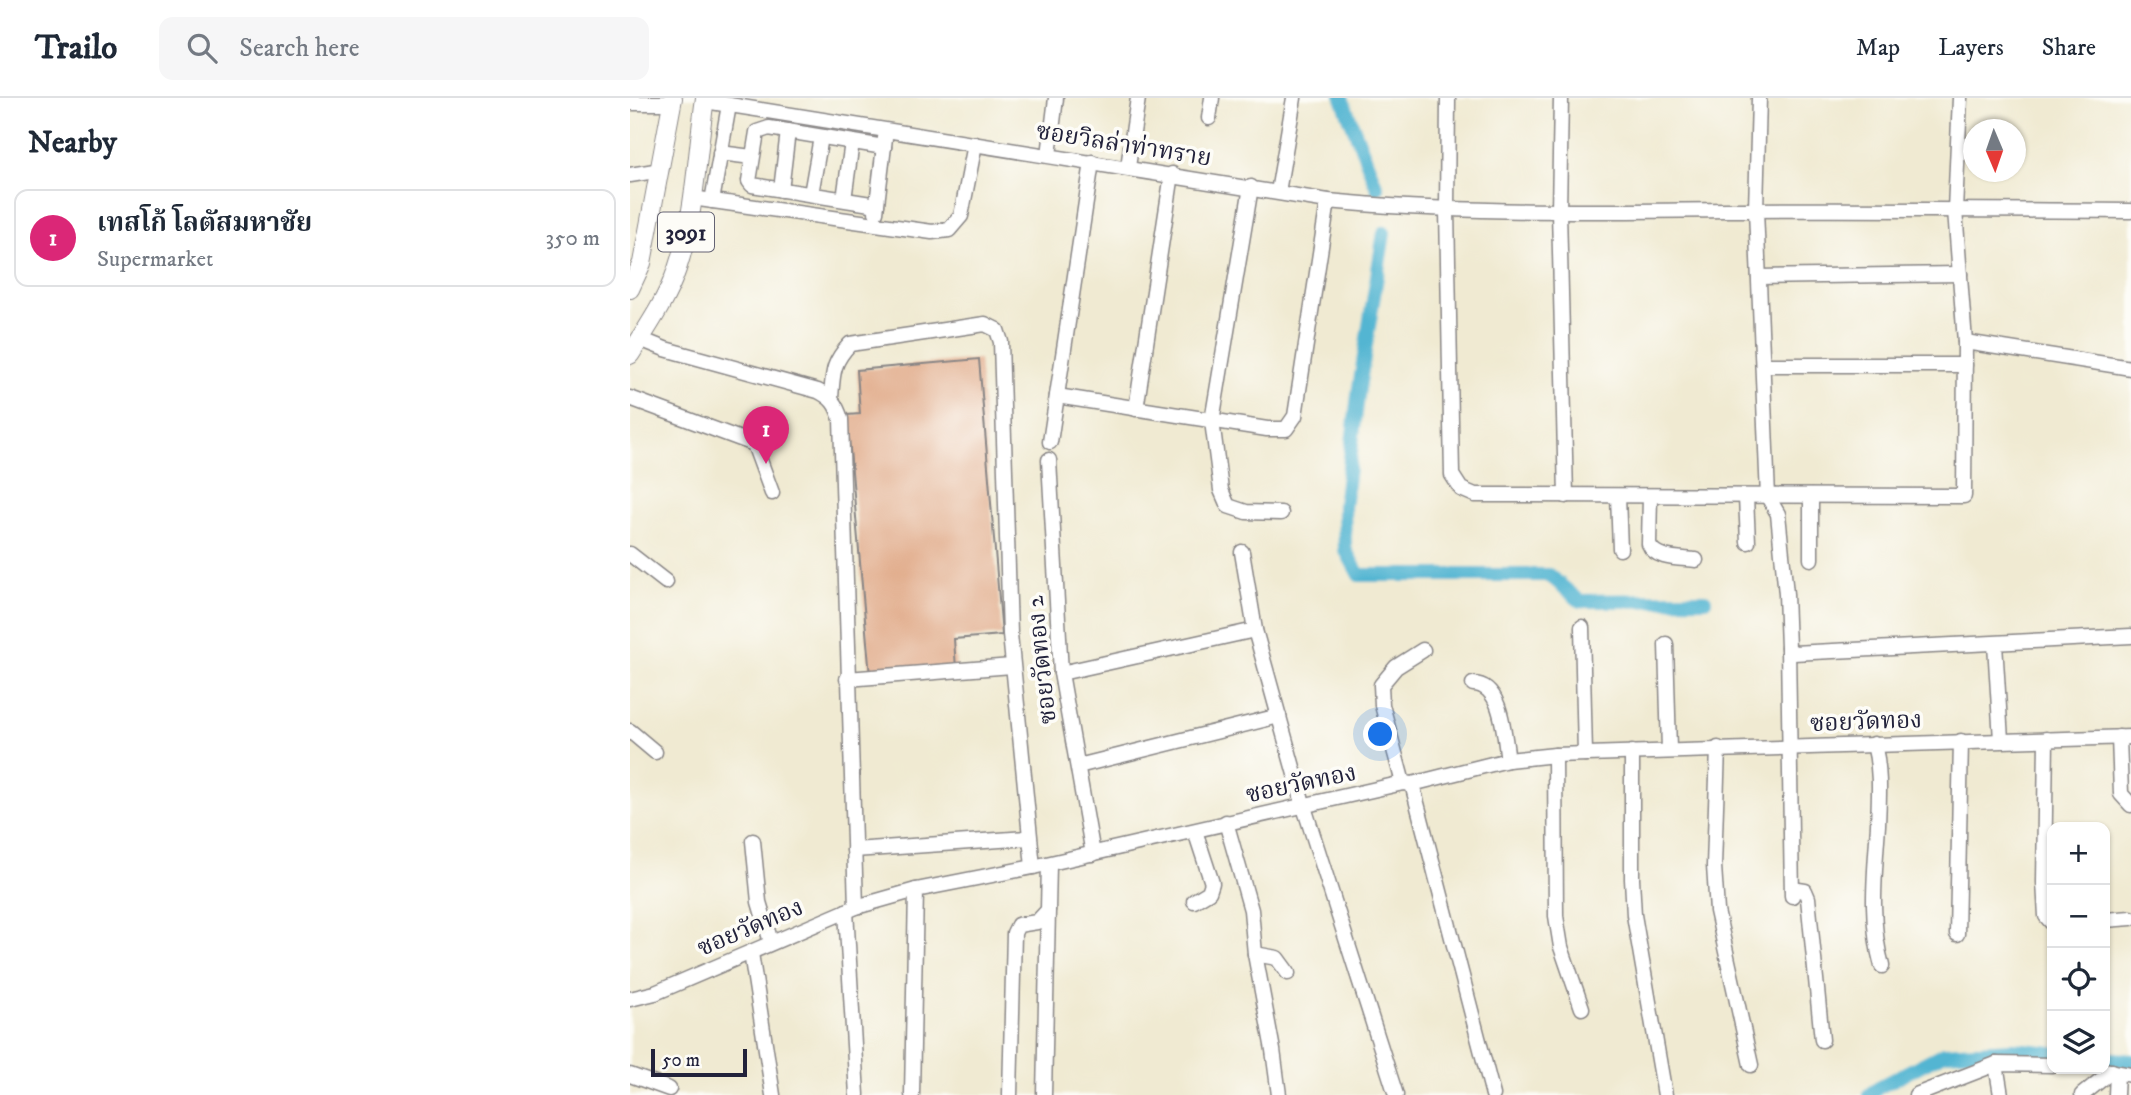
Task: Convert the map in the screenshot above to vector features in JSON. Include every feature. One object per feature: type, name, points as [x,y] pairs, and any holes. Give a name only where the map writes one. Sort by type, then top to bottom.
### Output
[{"type":"main road","name":"3091","points":[[630,289],[642,263],[673,100]]},
{"type":"main road","name":"3091","points":[[630,355],[676,273],[692,198],[705,100]]},
{"type":"street","points":[[1049,155],[1056,98]]},
{"type":"street","points":[[1128,167],[1138,98]]},
{"type":"street","points":[[1209,118],[1212,98]]},
{"type":"street","points":[[1278,192],[1294,98]]},
{"type":"street","points":[[1448,98],[1447,210],[1452,475],[1461,489],[1475,495],[1746,497],[1964,496],[1965,342],[1955,210],[1961,98]]},
{"type":"street","points":[[1561,98],[1559,211],[1566,496]]},
{"type":"street","points":[[1759,98],[1756,210],[1762,365],[1768,497],[1778,514],[1786,594],[1792,893],[1805,891],[1808,898],[1822,1040]]},
{"type":"street","points":[[630,103],[673,100]]},
{"type":"street","name":"ซอยวิลล่าท่าทราย","points":[[705,100],[1328,201],[1447,210],[2131,211]]},
{"type":"street","points":[[712,201],[729,105]]},
{"type":"street","points":[[877,205],[752,185],[752,158],[757,132],[769,128],[884,147]]},
{"type":"street","points":[[875,224],[886,130]]},
{"type":"street","points":[[781,190],[788,131]]},
{"type":"street","points":[[811,194],[821,137]]},
{"type":"street","points":[[844,200],[852,142]]},
{"type":"street","points":[[692,198],[932,232],[949,230],[961,216],[975,144]]},
{"type":"street","points":[[720,153],[752,158]]},
{"type":"street","points":[[1050,442],[1092,162]]},
{"type":"street","points":[[630,175],[661,170]]},
{"type":"street","points":[[1136,409],[1172,174]]},
{"type":"street","points":[[1251,187],[1212,421],[1221,489],[1228,506],[1246,512],[1281,513]]},
{"type":"street","points":[[1057,396],[1267,429],[1286,429],[1295,416],[1328,201]]},
{"type":"street","points":[[1759,278],[1960,274]]},
{"type":"street","points":[[857,1095],[851,909],[854,850],[841,419],[831,398],[833,367],[850,344],[985,324],[997,330],[1000,342],[1013,666],[1028,838],[1033,867]]},
{"type":"street","points":[[640,339],[665,349],[818,391],[831,398]]},
{"type":"street","points":[[1965,342],[2131,368]]},
{"type":"street","points":[[1762,365],[1965,365]]},
{"type":"street","points":[[630,398],[754,444],[772,494]]},
{"type":"street","name":"ซอยวัดทอง 2","points":[[1049,460],[1061,673],[1093,854]]},
{"type":"street","points":[[1618,496],[1620,549]]},
{"type":"street","points":[[1650,496],[1649,544],[1652,551],[1659,555],[1696,560]]},
{"type":"street","points":[[1811,496],[1811,559]]},
{"type":"street","points":[[1746,497],[1748,542]]},
{"type":"street","points":[[1242,552],[1255,630],[1304,807],[1396,1095]]},
{"type":"street","points":[[630,554],[666,582]]},
{"type":"street","points":[[1582,627],[1585,754]]},
{"type":"street","points":[[1061,673],[1255,630]]},
{"type":"street","points":[[1788,648],[1793,653],[2131,636]]},
{"type":"street","points":[[1666,644],[1669,750]]},
{"type":"street","points":[[1995,644],[2001,740]]},
{"type":"street","points":[[1423,650],[1396,667],[1381,685],[1382,705],[1408,784],[1493,1095]]},
{"type":"street","points":[[848,678],[1013,666]]},
{"type":"street","points":[[1473,684],[1489,689],[1496,699],[1508,760]]},
{"type":"street","points":[[1078,766],[1279,716]]},
{"type":"street","points":[[630,731],[655,752]]},
{"type":"street","points":[[2125,737],[2121,794],[2131,805]]},
{"type":"street","name":"ซอยวัดทอง","points":[[630,999],[654,993],[851,909],[916,890],[1049,864],[1508,760],[1555,755],[1718,748],[2125,737]]},
{"type":"street","points":[[2046,739],[2044,882],[2047,917]]},
{"type":"street","points":[[1957,934],[1961,741]]},
{"type":"street","points":[[1874,744],[1880,766],[1880,787],[1873,894],[1877,947],[1882,966]]},
{"type":"street","points":[[1718,748],[1714,866],[1717,911],[1751,1066]]},
{"type":"street","points":[[1632,752],[1634,915],[1665,1095]]},
{"type":"street","points":[[1555,755],[1556,916],[1561,947],[1582,1008]]},
{"type":"street","points":[[1226,822],[1251,909],[1255,954],[1279,1095]]},
{"type":"street","points":[[1194,901],[1209,892],[1212,883],[1195,831]]},
{"type":"street","points":[[854,850],[1028,838]]},
{"type":"street","points":[[753,841],[759,902],[771,942]]},
{"type":"street","points":[[1044,1095],[1049,864]]},
{"type":"street","points":[[912,1095],[916,890]]},
{"type":"street","points":[[1010,1095],[1014,933],[1018,925],[1037,922],[1048,910]]},
{"type":"street","points":[[2110,920],[2131,918]]},
{"type":"street","points":[[751,953],[773,1095]]},
{"type":"street","points":[[1255,954],[1277,958],[1288,973]]},
{"type":"street","points":[[1916,1095],[1996,1064],[2047,1065]]},
{"type":"street","points":[[1996,1064],[2001,1095]]},
{"type":"street","points":[[2082,1095],[2115,1072]]},
{"type":"street","points":[[2115,1072],[2116,1095]]},
{"type":"street","points":[[630,1075],[668,1089]]},
{"type":"building","points":[[979,359],[1002,635],[954,639],[956,669],[870,676],[847,415],[860,414],[857,370]]},
{"type":"waterway","points":[[1342,98],[1377,188]]},
{"type":"waterway","points":[[1384,233],[1359,388],[1344,507],[1345,549],[1359,575],[1549,575],[1580,601],[1705,600]]},
{"type":"waterway","points":[[1869,1095],[1944,1053],[2013,1049],[2047,1052]]},
{"type":"waterway","points":[[2110,1059],[2131,1061]]},
{"type":"place","name":"เทสโก้ โลตัสมหาชัย","points":[[766,464]]}]
